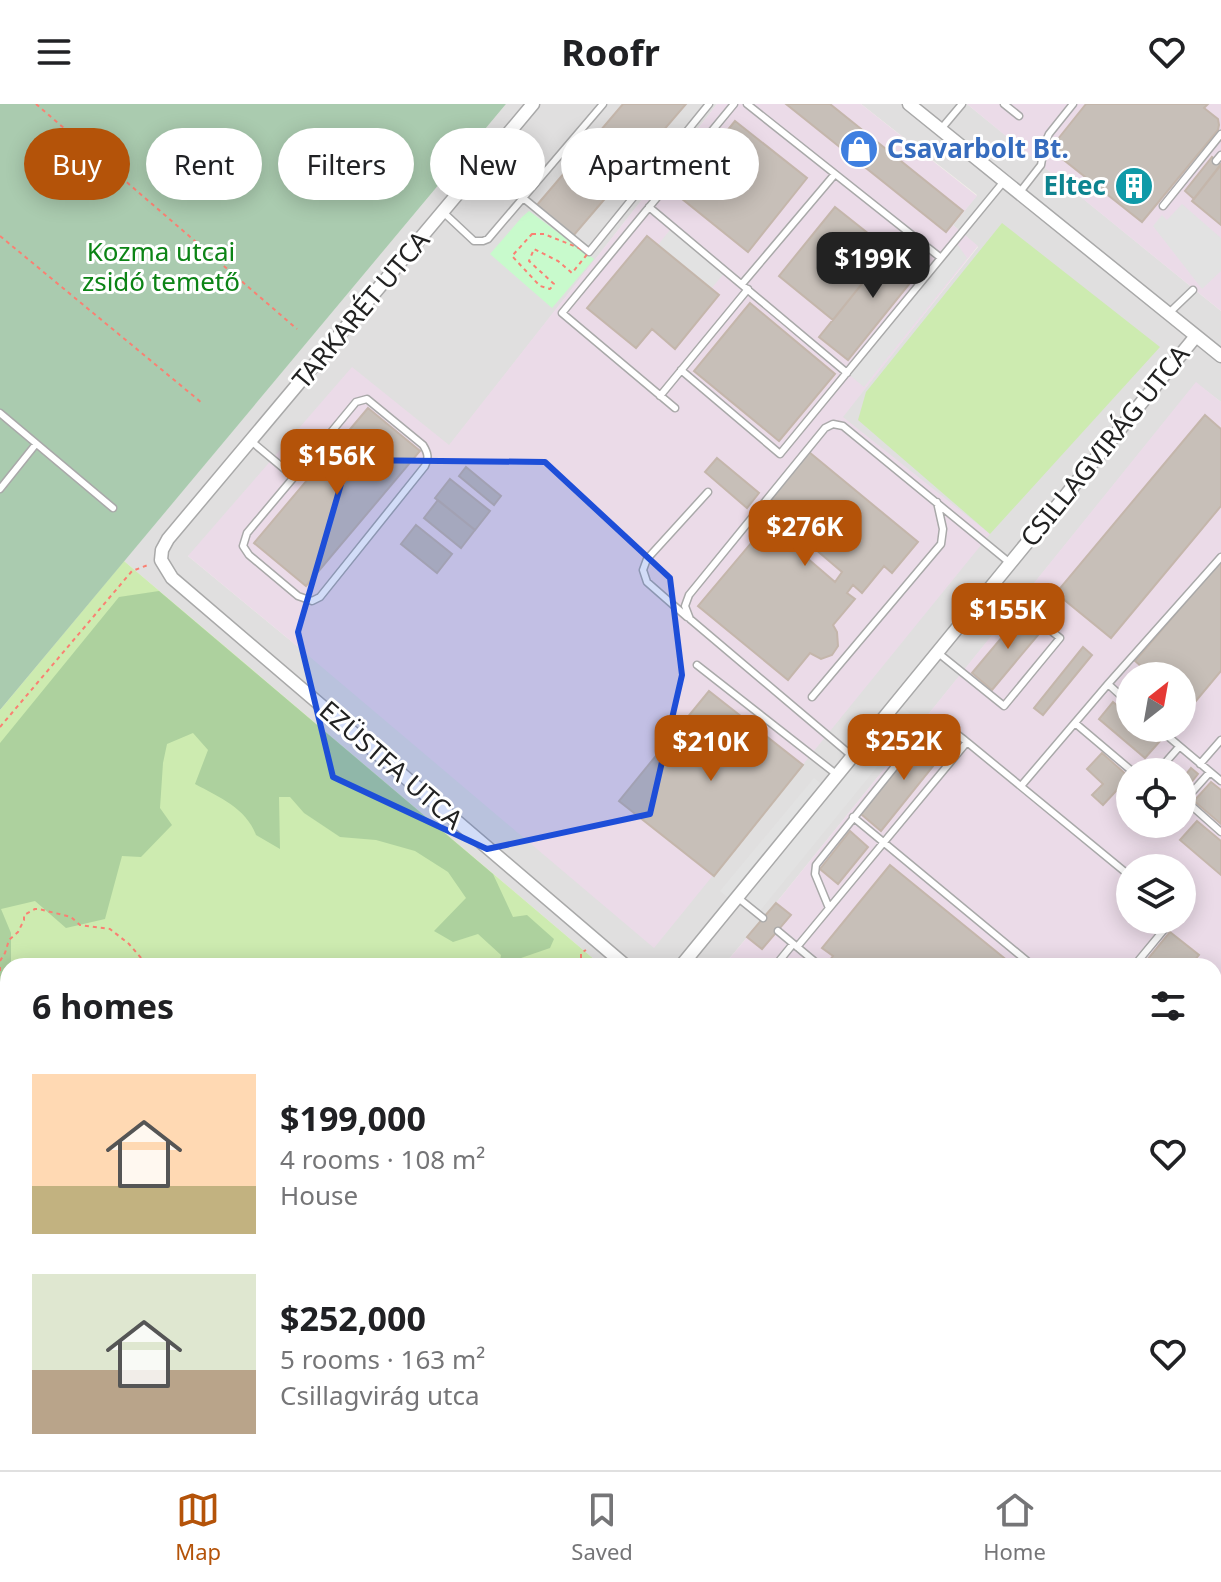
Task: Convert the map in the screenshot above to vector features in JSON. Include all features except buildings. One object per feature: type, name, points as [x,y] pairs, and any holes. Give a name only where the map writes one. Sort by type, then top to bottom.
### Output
[{"type":"street","name":"TARKARÉT UTCA","points":[[161,560],[168,539],[533,104]]},
{"type":"street","points":[[909,104],[1221,356]]},
{"type":"street","name":"CSILLAGVIRÁG UTCA","points":[[687,958],[1196,336]]},
{"type":"street","name":"EZÜSTFA UTCA","points":[[161,560],[172,578],[616,958]]},
{"type":"lane","points":[[545,171],[603,104]]},
{"type":"lane","points":[[526,200],[589,252],[709,104]]},
{"type":"lane","points":[[675,408],[562,313],[734,104]]},
{"type":"lane","points":[[747,104],[941,258]]},
{"type":"lane","points":[[941,129],[962,104]]},
{"type":"lane","points":[[1004,104],[1019,116]]},
{"type":"lane","points":[[1020,192],[1041,165],[1049,134],[1073,104]]},
{"type":"lane","points":[[1163,206],[1221,134]]},
{"type":"lane","points":[[660,396],[835,174]]},
{"type":"lane","points":[[681,370],[780,454],[1005,180]]},
{"type":"lane","points":[[443,212],[474,241],[483,241],[520,200]]},
{"type":"lane","points":[[649,207],[847,373]]},
{"type":"lane","points":[[1169,313],[1193,290]]},
{"type":"lane","points":[[362,399],[381,410],[423,445],[427,453],[425,466],[320,597],[312,601],[298,596],[249,555],[243,546],[247,533],[294,477],[356,402],[362,399]]},
{"type":"lane","points":[[0,413],[113,508]]},
{"type":"lane","points":[[690,619],[685,606],[689,595],[829,425],[833,424],[843,426],[1010,563]]},
{"type":"lane","points":[[251,441],[294,477]]},
{"type":"lane","points":[[0,489],[36,444]]},
{"type":"lane","points":[[708,492],[647,559],[643,570],[647,582],[852,756]]},
{"type":"lane","points":[[812,697],[941,544],[943,529],[937,502]]},
{"type":"lane","points":[[1021,786],[1221,557]]},
{"type":"lane","points":[[937,652],[1004,706],[1060,638],[993,584]]},
{"type":"lane","points":[[697,665],[837,775]]},
{"type":"lane","points":[[1108,684],[1116,691]]},
{"type":"lane","points":[[1075,723],[1116,758]]},
{"type":"lane","points":[[829,908],[815,874],[816,865],[924,730],[932,725],[944,726],[967,742],[1116,864]]},
{"type":"lane","points":[[1200,764],[1221,740]]},
{"type":"lane","points":[[783,958],[829,908],[967,742]]},
{"type":"lane","points":[[1173,742],[1221,781]]},
{"type":"lane","points":[[1169,758],[1179,747]]},
{"type":"lane","points":[[1210,772],[1185,800],[1221,832]]},
{"type":"lane","points":[[853,817],[1023,958]]},
{"type":"lane","points":[[737,897],[763,918]]},
{"type":"lane","points":[[778,931],[810,958]]},
{"type":"lane","points":[[1141,958],[1160,934]]},
{"type":"path","points":[[36,104],[297,329]]},
{"type":"path","points":[[532,234],[544,234],[589,252],[572,273],[558,261],[534,249],[529,261],[554,284],[550,289],[540,286],[512,256],[532,234]]},
{"type":"path","points":[[0,236],[202,403]]},
{"type":"path","points":[[0,727],[132,571],[161,560]]},
{"type":"path","points":[[2,958],[9,940],[18,932],[24,915],[35,909],[71,917],[80,925],[110,929],[140,958]]},
{"type":"path","points":[[582,958],[582,952],[603,947]]},
{"type":"path","points":[[0,967],[0,972]]},
{"type":"highlighted area","points":[[348,460],[545,462],[670,578],[682,675],[650,814],[487,849],[333,777],[298,632]]},
{"type":"shaded area","points":[[506,104],[717,104],[698,128],[561,128],[561,200],[642,200],[449,446],[188,556],[297,646],[714,876],[803,765],[842,417],[978,247],[953,225],[977,195],[861,104],[967,104],[1221,311],[1221,402],[1196,383],[730,958],[593,958],[124,561],[430,195],[430,200],[545,200],[545,128],[486,128]]},
{"type":"shaded area","points":[[717,104],[861,104],[977,196],[953,225],[978,246],[843,417],[990,534],[654,948],[188,556],[352,367],[449,445],[642,200],[759,200],[759,128],[698,128]]},
{"type":"shaded area","points":[[967,104],[1221,104],[1221,311],[1029,155]]},
{"type":"shaded area","points":[[1182,204],[1221,238],[1221,271],[1202,289],[1153,226],[1162,215],[1167,220]]},
{"type":"shaded area","points":[[673,226],[726,271],[711,289],[658,245]]},
{"type":"shaded area","points":[[955,241],[967,258],[864,387],[847,373]]},
{"type":"shaded area","points":[[1196,382],[1221,402],[1221,958],[730,958]]},
{"type":"shaded area","points":[[901,706],[916,719],[759,912],[744,900]]},
{"type":"shaded area","points":[[814,778],[826,788],[733,902],[720,891]]},
{"type":"green space","name":"Kozma utcai zsidó temető","points":[[0,104],[506,104],[486,128],[430,128],[430,195],[0,710]]},
{"type":"green space","points":[[529,211],[594,259],[552,308],[490,254]]},
{"type":"green space","points":[[1002,223],[1160,347],[990,534],[858,420],[866,392]]},
{"type":"green space","points":[[124,561],[593,958],[0,958],[0,710]]},
{"type":"green space","points":[[159,591],[493,874],[513,917],[527,915],[554,939],[550,948],[521,958],[500,958],[501,955],[478,934],[453,942],[434,931],[466,898],[448,872],[415,851],[376,840],[340,837],[304,813],[290,797],[279,797],[280,849],[256,835],[239,810],[195,784],[208,750],[193,733],[167,744],[160,808],[172,825],[141,857],[122,856],[105,919],[66,928],[35,901],[1,909],[11,933],[11,958],[0,958],[0,743],[119,597]]},
{"type":"place","name":"Csavarbolt Bt.","points":[[859,149]]},
{"type":"place","name":"Eltec","points":[[1134,186]]}]
